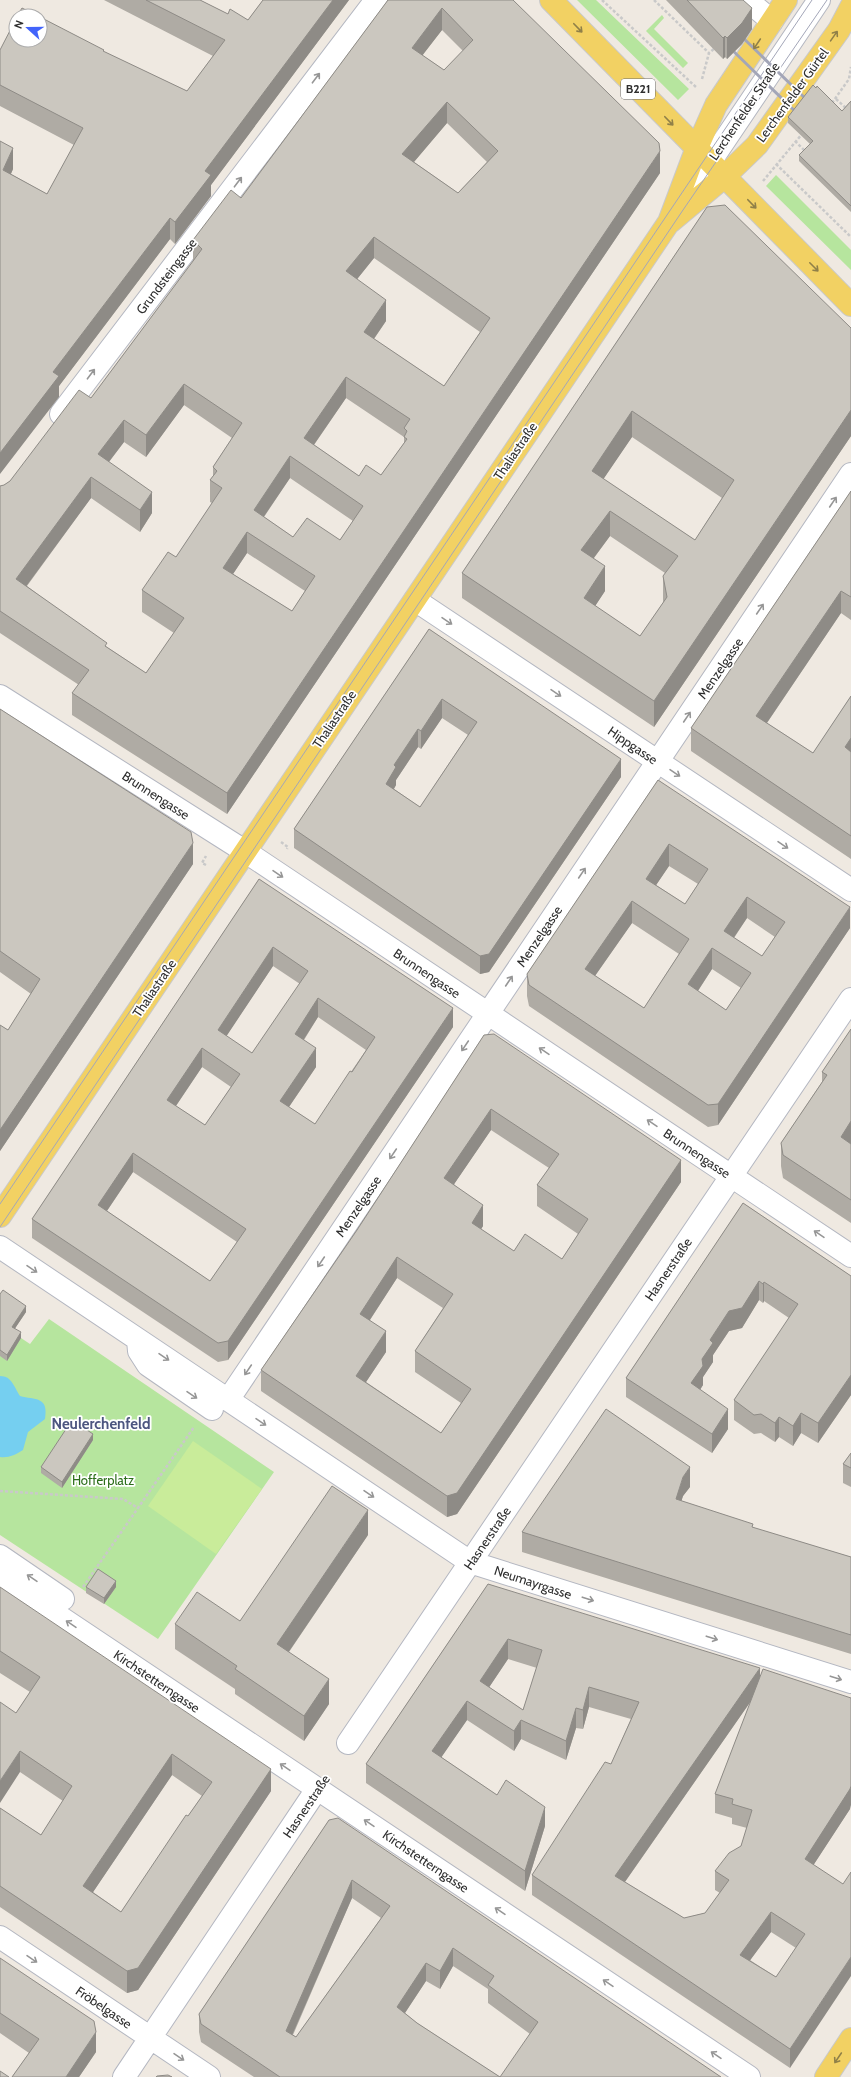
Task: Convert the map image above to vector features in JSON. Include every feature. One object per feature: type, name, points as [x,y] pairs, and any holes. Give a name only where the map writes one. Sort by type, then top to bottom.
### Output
[{"type":"main road","name":"B221","points":[[551,0],[851,305]]},
{"type":"main road","name":"Lerchenfelder Gürtel","points":[[669,222],[710,163],[719,100],[786,0]]},
{"type":"main road","name":"Lerchenfelder Gürtel","points":[[669,222],[710,163],[757,145],[839,30],[851,7]]},
{"type":"main road","name":"Thaliastraße","points":[[0,1216],[669,222]]},
{"type":"main road","points":[[826,2077],[851,2039]]},
{"type":"street","name":"Grundsteingasse","points":[[48,431],[376,0]]},
{"type":"street","points":[[747,0],[772,21]]},
{"type":"street","name":"Lerchenfelder Straße","points":[[710,163],[820,0]]},
{"type":"street","name":"Menzelgasse","points":[[213,1410],[487,1013],[851,474]]},
{"type":"street","name":"Hippgasse","points":[[415,600],[851,890]]},
{"type":"street","name":"Brunnengasse","points":[[0,696],[246,852],[851,1256]]},
{"type":"street","name":"Hasnerstraße","points":[[348,1743],[851,999]]},
{"type":"street","points":[[0,1247],[138,1340],[213,1410]]},
{"type":"street","name":"Neumayrgasse","points":[[213,1410],[470,1562],[851,1682]]},
{"type":"street","points":[[0,1556],[63,1609]]},
{"type":"street","points":[[0,1577],[63,1609]]},
{"type":"street","name":"Kirchstetterngasse","points":[[63,1609],[103,1646],[749,2077]]},
{"type":"street","name":"Hasnerstraße","points":[[124,2077],[317,1789]]},
{"type":"street","name":"Fröbelgasse","points":[[0,1937],[209,2077]]},
{"type":"path","points":[[602,0],[699,89],[709,53],[719,43]]},
{"type":"path","points":[[654,0],[709,53]]},
{"type":"path","points":[[831,104],[849,79],[851,67]]},
{"type":"path","points":[[836,99],[848,110]]},
{"type":"path","points":[[776,164],[805,131]]},
{"type":"path","points":[[795,141],[806,153]]},
{"type":"path","points":[[757,145],[851,237]]},
{"type":"path","points":[[63,1609],[213,1410]]},
{"type":"path","points":[[0,1491],[123,1499],[138,1508]]},
{"type":"green space","points":[[577,0],[596,0],[689,89],[678,100]]},
{"type":"green space","points":[[662,15],[664,18],[654,29],[688,63],[683,68],[646,31]]},
{"type":"green space","points":[[776,175],[851,250],[851,270],[766,186]]},
{"type":"green space","name":"Hofferplatz","points":[[49,1319],[274,1472],[158,1639],[0,1535],[0,1324],[30,1344]]},
{"type":"green space","points":[[193,1441],[262,1489],[216,1554],[148,1506]]},
{"type":"water","points":[[0,1376],[4,1376],[10,1380],[20,1396],[40,1400],[45,1406],[46,1412],[45,1419],[28,1432],[23,1450],[9,1457],[0,1457]]},
{"type":"building","points":[[146,0],[200,0],[228,14],[230,9],[248,20],[263,0],[333,0],[205,171],[211,175],[175,222],[170,218],[53,372],[59,376],[0,453],[0,141],[13,148],[3,170],[47,194],[83,128],[0,85],[0,50],[8,34],[8,48],[48,48],[48,21],[104,50],[103,51],[187,91],[225,40]]},
{"type":"building","points":[[388,0],[513,0],[659,143],[660,151],[227,793],[72,693],[89,670],[0,611],[0,486],[10,481],[79,390],[91,398],[202,249],[193,240],[231,190],[241,198]],"holes":[[[442,8],[473,40],[444,70],[412,48]],[[447,102],[498,151],[458,193],[402,154]],[[374,237],[490,318],[444,386],[364,332],[386,300],[346,271]],[[346,377],[410,419],[404,428],[407,431],[404,437],[407,439],[381,475],[366,465],[359,476],[304,438]],[[184,384],[242,423],[213,467],[217,471],[210,480],[222,488],[176,557],[168,552],[142,590],[184,618],[146,673],[105,646],[107,643],[16,579],[91,477],[140,510],[152,492],[98,454],[124,420],[146,435]],[[290,456],[363,506],[340,540],[307,518],[293,537],[254,510]],[[247,532],[315,576],[292,611],[223,568]]]},
{"type":"building","points":[[687,0],[743,0],[752,8],[742,23],[727,38],[725,36],[723,38]]},
{"type":"building","points":[[813,85],[816,88],[817,86],[842,111],[851,101],[851,206],[799,155],[813,141],[788,117]]},
{"type":"building","points":[[725,205],[851,328],[851,410],[654,701],[462,573],[707,207]],"holes":[[[632,411],[734,480],[695,540],[592,471]],[[610,511],[678,556],[663,576],[667,597],[640,636],[584,598],[605,566],[581,550]]]},
{"type":"building","points":[[851,491],[851,597],[841,591],[756,716],[813,753],[851,696],[851,738],[845,747],[851,752],[851,836],[691,728]]},
{"type":"building","points":[[429,629],[621,759],[489,954],[480,956],[294,829]],"holes":[[[442,699],[477,722],[420,807],[386,784],[396,767],[394,765],[418,729],[421,731]]]},
{"type":"building","points":[[0,709],[191,832],[193,843],[0,1130],[0,1025],[8,1030],[40,979],[0,951]]},
{"type":"building","points":[[658,780],[850,907],[718,1104],[708,1105],[529,985],[527,974]],"holes":[[[669,844],[708,869],[685,904],[646,879]],[[747,897],[785,922],[762,956],[724,931]],[[632,901],[689,939],[644,1008],[585,969]],[[712,948],[751,973],[726,1010],[688,984]]]},
{"type":"building","points":[[259,879],[453,1008],[228,1341],[218,1343],[32,1219]],"holes":[[[273,947],[308,971],[252,1053],[218,1030]],[[318,998],[375,1037],[352,1072],[350,1071],[315,1124],[280,1101],[316,1048],[295,1034]],[[202,1048],[240,1074],[205,1125],[167,1100]],[[133,1153],[246,1229],[210,1281],[98,1205]]]},
{"type":"building","points":[[851,1029],[851,1121],[841,1137],[851,1144],[851,1200],[783,1155],[781,1143],[827,1075],[822,1072]]},
{"type":"building","points":[[494,1034],[681,1160],[457,1493],[447,1496],[261,1370],[357,1230],[484,1035]],"holes":[[[491,1109],[559,1154],[537,1185],[588,1219],[562,1259],[525,1234],[514,1251],[472,1223],[483,1205],[444,1178]],[[397,1257],[453,1294],[415,1351],[471,1389],[441,1433],[356,1376],[386,1331],[360,1314]]]},
{"type":"building","points":[[743,1203],[851,1276],[851,1375],[818,1423],[801,1413],[793,1426],[779,1417],[775,1423],[761,1414],[754,1415],[734,1400],[798,1304],[764,1282],[763,1284],[759,1281],[742,1308],[729,1311],[710,1340],[713,1343],[702,1359],[703,1366],[691,1383],[728,1409],[712,1434],[626,1378]]},
{"type":"building","points":[[3,1290],[26,1306],[12,1327],[21,1332],[7,1355],[0,1350],[0,1294]]},
{"type":"building","points":[[606,1409],[690,1467],[683,1477],[676,1499],[753,1524],[752,1527],[851,1557],[851,1635],[522,1532]]},
{"type":"building","points":[[72,1420],[93,1434],[62,1482],[41,1467]]},
{"type":"building","points":[[851,1453],[851,1468],[843,1464]]},
{"type":"building","points":[[332,1486],[368,1510],[277,1644],[329,1679],[304,1716],[235,1669],[237,1666],[175,1624],[197,1592],[240,1621]]},
{"type":"building","points":[[98,1569],[116,1581],[104,1598],[86,1587]]},
{"type":"building","points":[[488,1584],[760,1668],[615,1876],[684,1918],[705,1913],[729,1880],[715,1871],[729,1853],[741,1846],[752,1810],[732,1804],[733,1799],[715,1794],[763,1669],[851,1698],[851,1786],[805,1859],[843,1884],[851,1872],[851,1957],[790,2049],[532,1875],[605,1762],[611,1764],[639,1702],[589,1687],[583,1710],[576,1708],[566,1741],[521,1720],[514,1731],[467,1701],[432,1751],[497,1795],[506,1780],[545,1807],[525,1871],[366,1764]],"holes":[[[508,1639],[542,1650],[523,1710],[480,1681]],[[771,1912],[805,1934],[776,1977],[740,1955]]]},
{"type":"building","points":[[0,1587],[271,1769],[138,1968],[127,1971],[0,1886],[0,1808],[41,1835],[72,1786],[20,1751],[0,1781],[0,1702],[16,1713],[40,1677],[0,1651]],"holes":[[[172,1754],[212,1782],[188,1816],[186,1815],[121,1912],[83,1886]]]},
{"type":"building","points":[[338,1818],[721,2077],[500,2077],[280,2077],[201,2024],[199,2014],[329,1820]],"holes":[[[352,1880],[390,1906],[296,2037],[286,2031]],[[453,1948],[494,1976],[488,1985],[538,2022],[500,2077],[417,2023],[397,2007],[426,1963],[440,1971]]]},
{"type":"building","points":[[0,1958],[94,2021],[96,2032],[66,2077],[12,2077],[39,2039],[0,2013]]},
{"type":"building","points":[[0,2071],[9,2077],[0,2077]]},
{"type":"building","points":[[168,2075],[172,2077],[156,2077],[157,2076]]},
{"type":"tram line","points":[[0,1204],[812,0]]},
{"type":"tram line","points":[[0,1227],[683,210],[827,0]]},
{"type":"railway","points":[[736,31],[811,104]]},
{"type":"railway","points":[[726,44],[802,118]]},
{"type":"district","name":"Neulerchenfeld","points":[[101,1424]]}]
